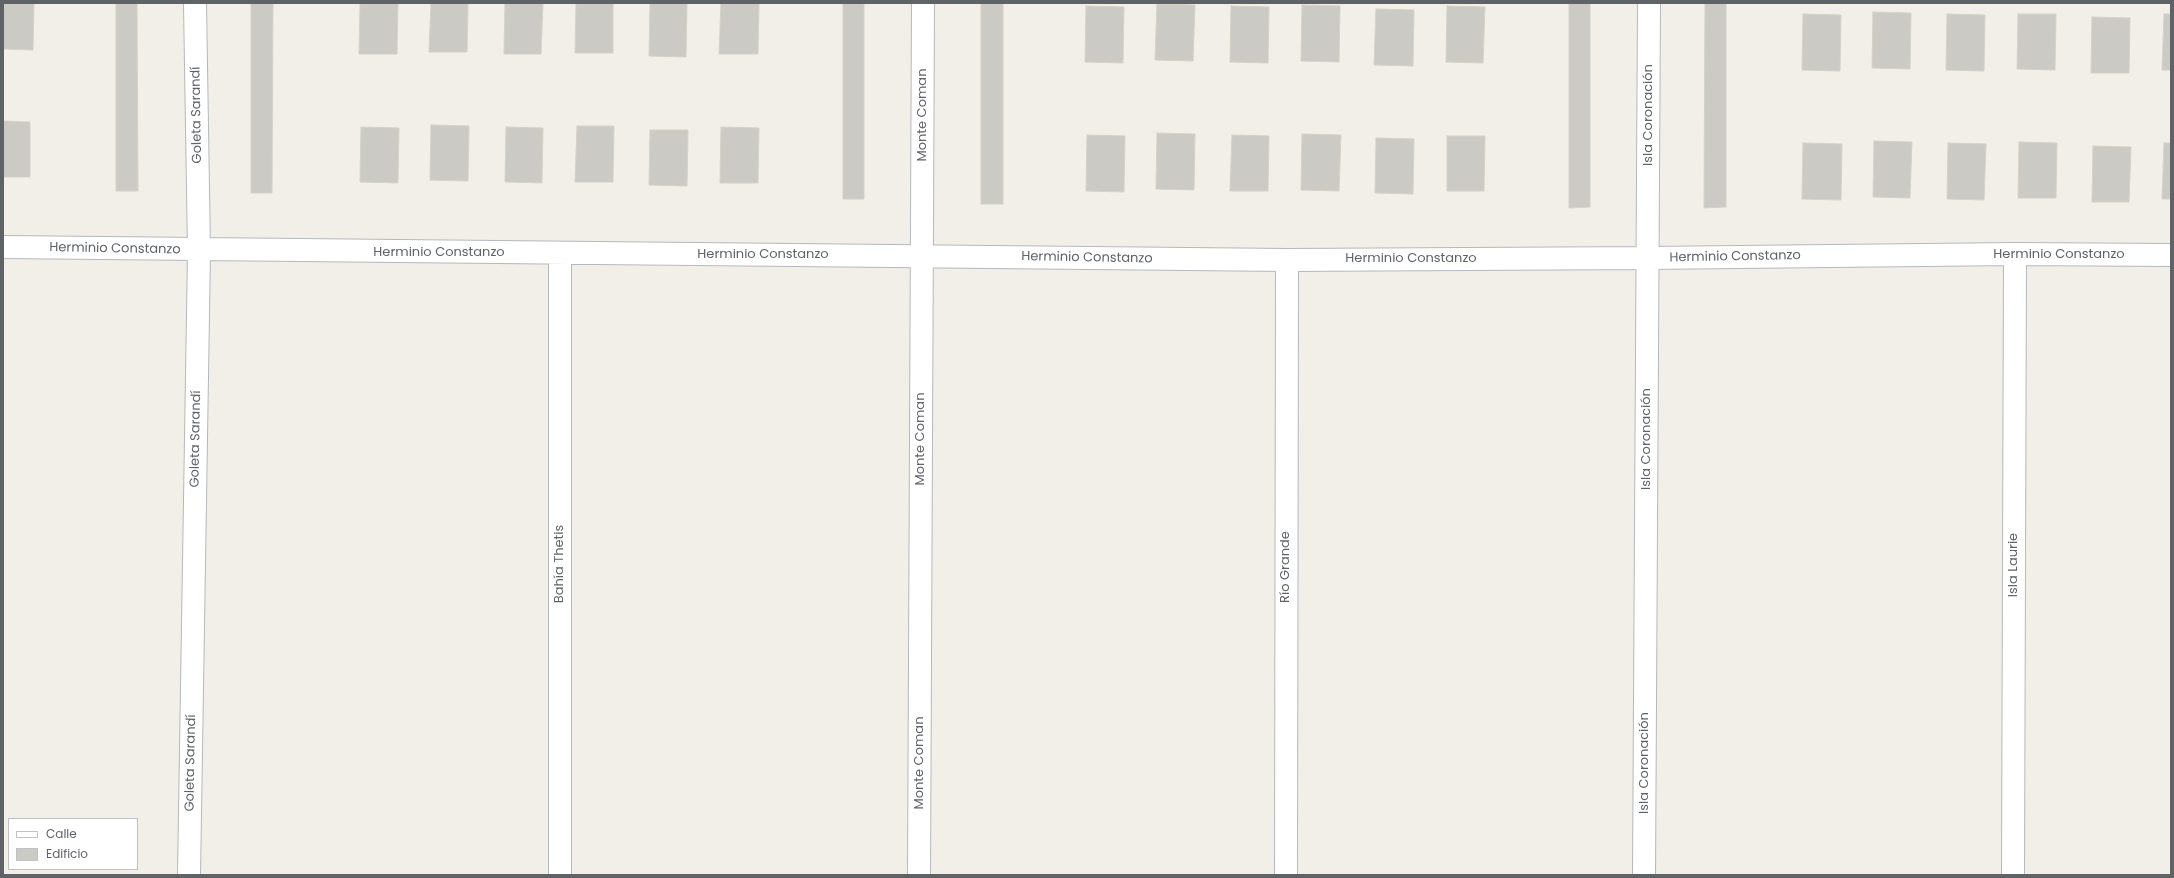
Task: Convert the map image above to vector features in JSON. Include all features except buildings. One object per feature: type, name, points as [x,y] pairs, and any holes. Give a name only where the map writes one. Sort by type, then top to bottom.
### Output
[{"type":"street","name":"Goleta Sarandí","points":[[189,875],[199,251],[195,3]]},
{"type":"street","name":"Monte Coman","points":[[919,875],[923,3]]},
{"type":"street","name":"Isla Coronación","points":[[1644,875],[1649,3]]},
{"type":"street","name":"Herminio Constanzo","points":[[3,247],[199,251],[1287,260],[2015,254],[2171,255]]},
{"type":"street","name":"Bahía Thetis","points":[[560,254],[560,875]]},
{"type":"street","name":"Isla Laurie","points":[[2013,875],[2015,254]]},
{"type":"street","name":"Río Grande","points":[[1286,875],[1287,260]]}]
